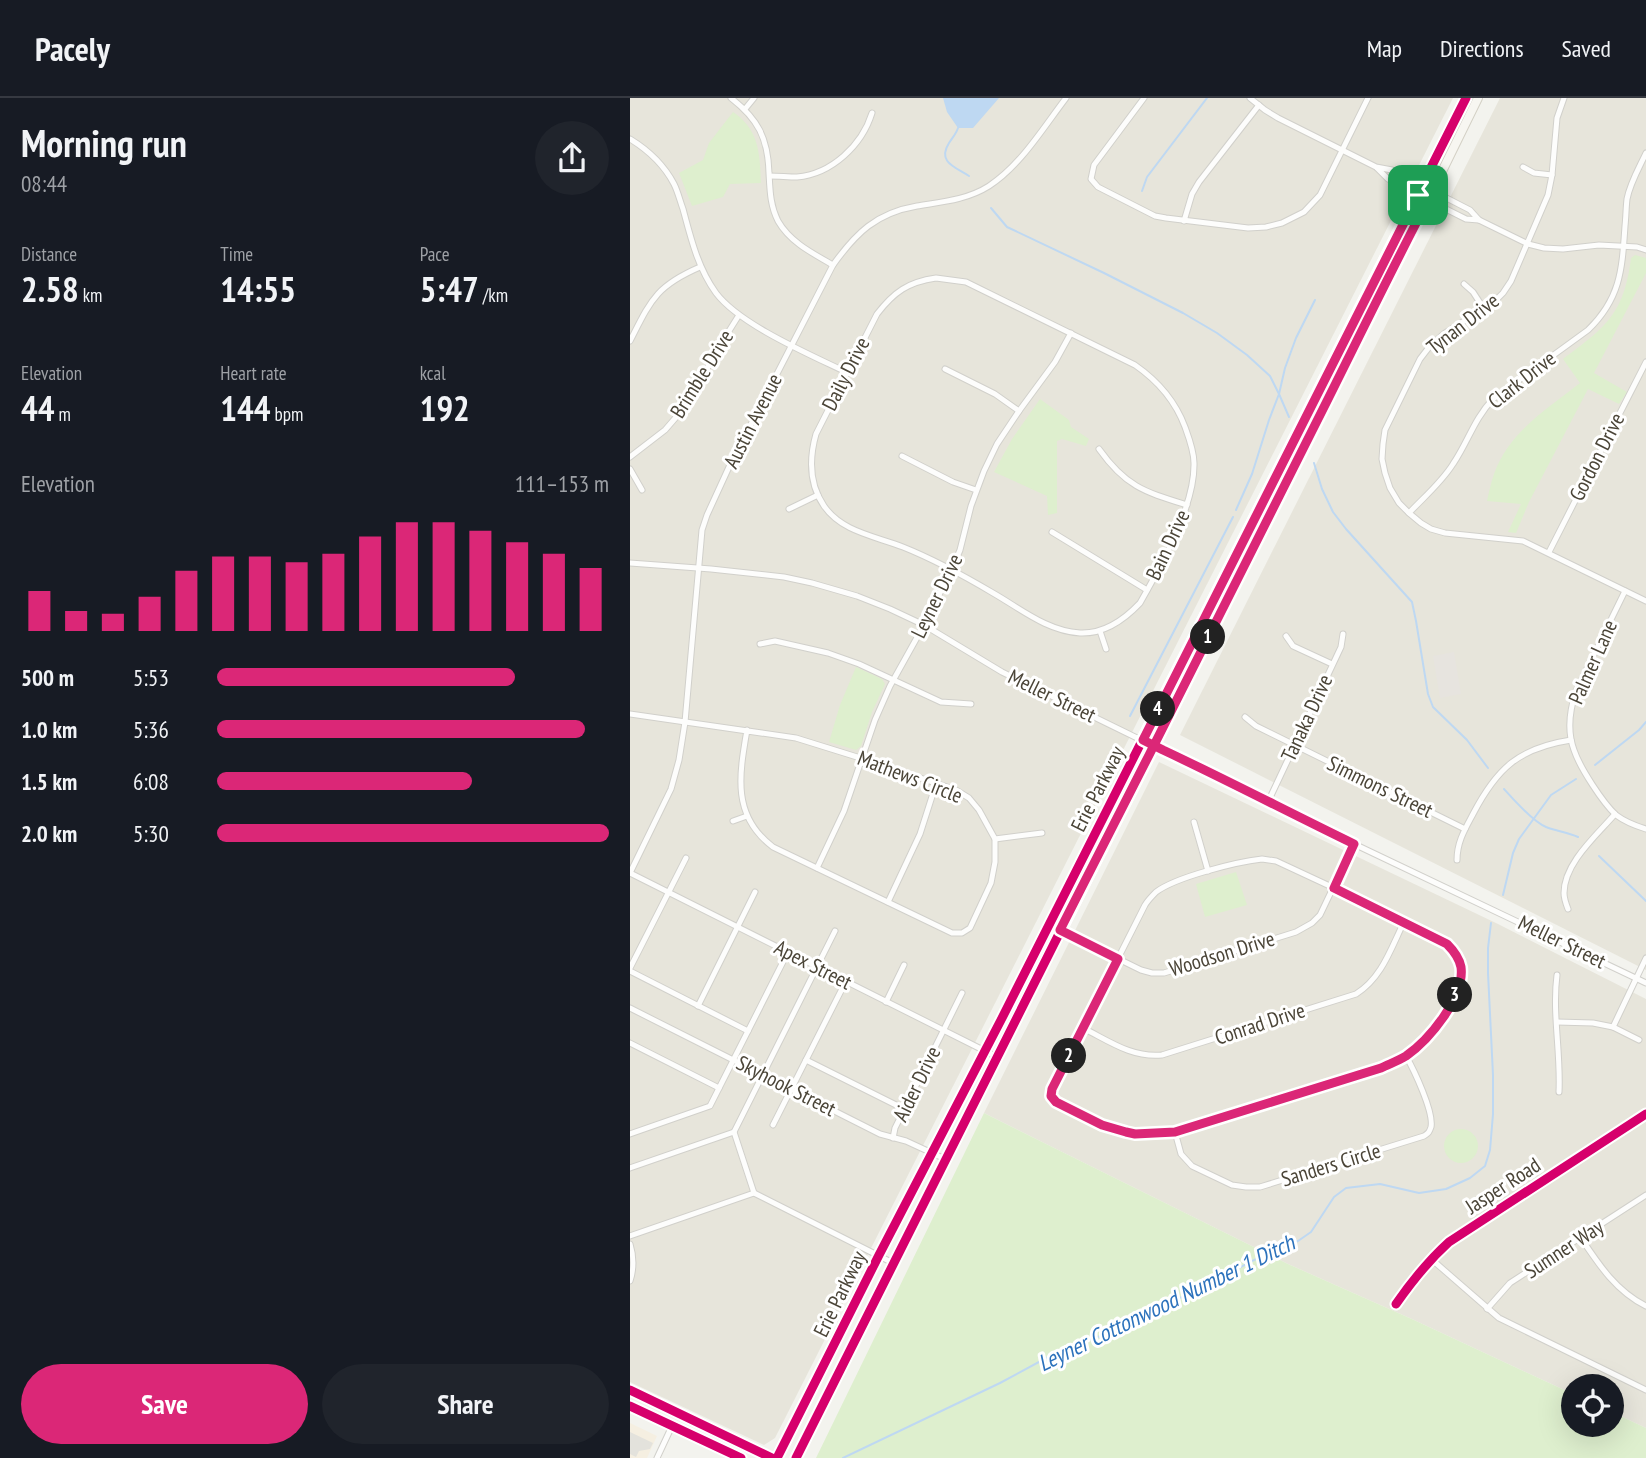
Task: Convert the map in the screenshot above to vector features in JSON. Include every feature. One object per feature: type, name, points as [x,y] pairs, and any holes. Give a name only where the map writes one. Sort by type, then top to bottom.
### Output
[{"type":"main road","name":"Erie Parkway","points":[[778,1458],[1466,98]]},
{"type":"main road","name":"Erie Parkway","points":[[796,1458],[1478,98]]},
{"type":"main road","points":[[630,1390],[772,1458]]},
{"type":"main road","points":[[630,1406],[741,1458]]},
{"type":"street","points":[[731,98],[745,109],[760,129],[768,154],[771,202],[779,221],[799,245],[833,265]]},
{"type":"street","points":[[745,109],[754,98]]},
{"type":"street","name":"Austin Avenue","points":[[630,873],[671,789],[680,760],[702,530],[707,515],[833,265],[848,243],[872,222],[894,212],[944,203],[987,187],[1010,169],[1066,98]]},
{"type":"street","points":[[1144,98],[1094,165],[1091,179],[1098,187],[1155,216],[1248,228],[1282,223],[1304,212],[1320,195],[1368,98]]},
{"type":"street","points":[[1250,98],[1278,118],[1376,167],[1388,179],[1420,190],[1433,191],[1470,209],[1479,220]]},
{"type":"street","name":"Tynan Drive","points":[[1564,98],[1557,118],[1548,195],[1511,281],[1503,293],[1484,309],[1445,333],[1420,359],[1385,430],[1382,459],[1390,488],[1399,503],[1420,523],[1431,529],[1445,533],[1523,541],[1646,601]]},
{"type":"street","points":[[1184,221],[1192,194],[1199,182],[1259,105]]},
{"type":"street","points":[[769,176],[798,177],[831,165],[859,141],[872,113]]},
{"type":"street","points":[[630,139],[664,167],[676,186],[700,267],[716,293],[738,315],[848,373]]},
{"type":"street","name":"Clark Drive","points":[[1409,513],[1444,476],[1482,411],[1493,399],[1602,317],[1617,288],[1624,246],[1627,198],[1646,153]]},
{"type":"street","points":[[1523,167],[1534,173],[1552,175]]},
{"type":"street","points":[[1420,190],[1428,200],[1466,219],[1479,220],[1528,244],[1563,249],[1599,245],[1646,250]]},
{"type":"street","points":[[630,341],[647,308],[667,285],[700,267]]},
{"type":"street","name":"Daily Drive","points":[[951,570],[903,547],[862,533],[832,516],[818,495],[813,481],[811,463],[816,434],[877,314],[898,291],[923,280],[936,278],[966,282],[1071,333]]},
{"type":"street","points":[[1464,284],[1484,309]]},
{"type":"street","name":"Brimble Drive","points":[[630,457],[665,430],[689,401],[738,315]]},
{"type":"street","name":"Leyner Drive","points":[[817,868],[844,811],[875,720],[960,550],[976,490],[984,471],[997,444],[1055,362],[1071,333]]},
{"type":"street","name":"Bain Drive","points":[[1071,333],[1135,365],[1152,377],[1168,394],[1182,418],[1193,455],[1193,483],[1182,521],[1147,590],[1122,620],[1100,631]]},
{"type":"street","name":"Gordon Drive","points":[[1549,552],[1646,362]]},
{"type":"street","points":[[945,369],[995,394],[1019,411]]},
{"type":"street","points":[[1099,449],[1120,475],[1139,489],[1187,505]]},
{"type":"street","points":[[902,456],[953,482],[976,490]]},
{"type":"street","points":[[630,469],[642,490]]},
{"type":"street","points":[[789,509],[818,495]]},
{"type":"street","points":[[1052,532],[1147,590]]},
{"type":"street","name":"Meller Street","points":[[630,563],[784,577],[857,596],[890,609],[924,625],[1002,672],[1646,983]]},
{"type":"street","points":[[951,570],[1050,626],[1082,633],[1100,631],[1106,649]]},
{"type":"street","name":"Palmer Lane","points":[[1625,591],[1576,691],[1570,721],[1571,740],[1583,770],[1607,805],[1615,814],[1646,829]]},
{"type":"street","name":"Tanaka Drive","points":[[1268,802],[1341,647],[1343,634]]},
{"type":"street","points":[[1286,636],[1293,646],[1332,664]]},
{"type":"street","points":[[760,644],[775,641],[828,653],[859,664],[940,702],[971,704]]},
{"type":"street","name":"Mathews Circle","points":[[630,713],[796,738],[956,790],[969,798],[979,810],[995,839]]},
{"type":"street","name":"Simmons Street","points":[[1245,717],[1256,726],[1465,830]]},
{"type":"street","points":[[747,730],[740,781],[743,807],[764,840],[952,933],[962,933],[970,928],[991,883],[995,839],[1042,833]]},
{"type":"street","points":[[1457,859],[1457,847],[1465,830],[1489,785],[1504,769],[1534,749],[1571,740]]},
{"type":"street","points":[[888,902],[920,834],[936,784]]},
{"type":"street","points":[[1568,909],[1564,896],[1565,881],[1570,870],[1615,814]]},
{"type":"street","points":[[733,821],[747,816]]},
{"type":"street","points":[[1194,822],[1208,871]]},
{"type":"street","name":"Woodson Drive","points":[[1049,925],[1141,970],[1164,973],[1296,932],[1312,923],[1320,915],[1354,844]]},
{"type":"street","points":[[686,858],[630,970],[748,1031]]},
{"type":"street","points":[[1262,859],[1276,861],[1334,888],[1441,939],[1457,955],[1461,965],[1461,977],[1455,995],[1438,1024],[1406,1056],[1381,1068],[1175,1132],[1126,1132],[1087,1118],[1056,1102],[1051,1096],[1052,1089],[1145,905],[1154,894],[1167,886],[1208,871],[1262,859]]},
{"type":"street","name":"Apex Street","points":[[630,873],[997,1057]]},
{"type":"street","points":[[698,1006],[755,892]]},
{"type":"street","name":"Conrad Drive","points":[[1083,1028],[1135,1054],[1162,1055],[1356,994],[1379,973],[1404,922]]},
{"type":"street","points":[[630,1168],[734,1132],[835,931]]},
{"type":"street","points":[[630,1134],[710,1106],[788,952]]},
{"type":"street","points":[[1614,1027],[1646,958]]},
{"type":"street","points":[[886,1002],[904,965]]},
{"type":"street","points":[[1557,975],[1555,990],[1559,1092]]},
{"type":"street","points":[[773,1125],[846,982]]},
{"type":"street","name":"Aider Drive","points":[[892,1138],[962,993]]},
{"type":"street","name":"Skyhook Street","points":[[630,1007],[880,1134],[906,1141],[945,1159]]},
{"type":"street","points":[[1557,1022],[1582,1021],[1614,1027],[1639,1041]]},
{"type":"street","points":[[630,1043],[719,1088]]},
{"type":"street","name":"Sanders Circle","points":[[1175,1132],[1181,1154],[1192,1166],[1223,1181],[1246,1187],[1260,1187],[1424,1136],[1430,1130],[1431,1120],[1418,1078],[1406,1056]]},
{"type":"street","points":[[806,1060],[904,1109]]},
{"type":"street","name":"Jasper Road","points":[[1396,1304],[1430,1258],[1449,1242],[1646,1114]]},
{"type":"street","points":[[734,1132],[754,1193],[893,1263]]},
{"type":"street","points":[[630,1236],[754,1193]]},
{"type":"street","name":"Sumner Way","points":[[1487,1309],[1510,1283],[1646,1195]]},
{"type":"street","points":[[1581,1237],[1612,1281],[1625,1294],[1646,1306]]},
{"type":"street","points":[[630,1244],[633,1258],[630,1281]]},
{"type":"street","points":[[1430,1258],[1499,1318],[1646,1390]]},
{"type":"street","points":[[657,1458],[672,1426]]},
{"type":"shaded area","points":[[630,98],[1453,98],[775,1438],[764,1445],[630,1382]]},
{"type":"shaded area","points":[[1500,98],[1646,98],[1646,970],[1180,735]]},
{"type":"shaded area","points":[[1454,652],[1461,694],[1440,698],[1433,656]]},
{"type":"shaded area","points":[[1159,762],[1498,924],[1646,999],[1646,1428],[1624,1418],[1624,1374],[1561,1374],[1561,1388],[1288,1264],[984,1113]]},
{"type":"shaded area","points":[[630,1423],[657,1436],[647,1458],[630,1458]]},
{"type":"shaded area","points":[[630,1432],[653,1443],[650,1449],[639,1451],[636,1457],[630,1454]]},
{"type":"green space","points":[[733,112],[753,134],[759,152],[761,183],[730,184],[723,197],[692,206],[679,173],[703,160],[709,143]]},
{"type":"green space","points":[[1635,255],[1646,258],[1646,273],[1594,373],[1627,392],[1619,404],[1588,389],[1529,502],[1516,533],[1508,532],[1521,504],[1487,501],[1501,459],[1530,422],[1580,383],[1563,359],[1591,338],[1610,318],[1618,306],[1631,258]]},
{"type":"green space","points":[[1040,399],[1089,439],[1086,446],[1062,439],[1057,441],[1057,513],[1048,515],[1047,496],[994,472],[1012,439]]},
{"type":"green space","points":[[856,667],[882,679],[885,684],[861,746],[856,750],[829,742],[840,705]]},
{"type":"green space","points":[[1236,872],[1247,905],[1205,917],[1196,884]]},
{"type":"green space","points":[[984,1113],[1288,1264],[1561,1388],[1561,1437],[1624,1437],[1624,1418],[1646,1428],[1646,1458],[816,1458]]},
{"type":"green space","points":[[1461,1129],[1473,1134],[1478,1146],[1473,1158],[1461,1163],[1449,1158],[1444,1146],[1449,1134]]},
{"type":"water","points":[[943,98],[999,98],[973,128],[958,128],[947,112]]},
{"type":"waterway","points":[[1142,191],[1147,177],[1207,98]]},
{"type":"waterway","points":[[958,128],[945,155],[953,167],[969,176]]},
{"type":"waterway","points":[[991,208],[1007,227],[1104,273],[1217,333],[1270,376],[1279,394],[1252,474],[1236,510]]},
{"type":"waterway","points":[[1289,417],[1279,394],[1296,338],[1315,300]]},
{"type":"waterway","points":[[1314,463],[1333,512],[1412,602],[1428,694],[1433,707],[1467,740],[1488,768]]},
{"type":"waterway","points":[[1130,716],[1233,517]]},
{"type":"waterway","name":"Leyner Cottonwood Number 1 Ditch","points":[[1595,765],[1646,722]]},
{"type":"waterway","name":"Leyner Cottonwood Number 1 Ditch","points":[[1503,895],[1519,839],[1551,795],[1576,779]]},
{"type":"waterway","name":"Leyner Cottonwood Number 1 Ditch","points":[[1504,789],[1541,824],[1578,837]]},
{"type":"waterway","points":[[1599,856],[1646,901]]},
{"type":"waterway","name":"Leyner Cottonwood Number 1 Ditch","points":[[843,1458],[1000,1383],[1050,1356],[1078,1348],[1084,1341],[1111,1333],[1275,1249],[1298,1241],[1311,1232],[1334,1197],[1346,1188],[1380,1184],[1419,1193],[1446,1189],[1470,1178],[1485,1166],[1490,1150],[1493,1114],[1488,973],[1491,923]]},
{"type":"cycle path","points":[[777,1458],[1466,98]]},
{"type":"cycle path","points":[[796,1458],[1196,661]]},
{"type":"cycle path","points":[[1396,1304],[1434,1256],[1449,1242],[1646,1114]]},
{"type":"cycle path","points":[[630,1390],[772,1458]]},
{"type":"cycle path","points":[[630,1406],[741,1458]]},
{"type":"route","points":[[1418,195],[1143,740],[1154,745],[1217,776],[1354,844],[1334,888],[1441,939],[1457,955],[1461,965],[1460,981],[1438,1024],[1422,1042],[1406,1056],[1381,1068],[1175,1132],[1135,1134],[1108,1127],[1056,1102],[1051,1096],[1052,1089],[1118,959],[1060,930],[1106,841],[1154,745],[1259,535],[1428,200],[1418,195]]}]
